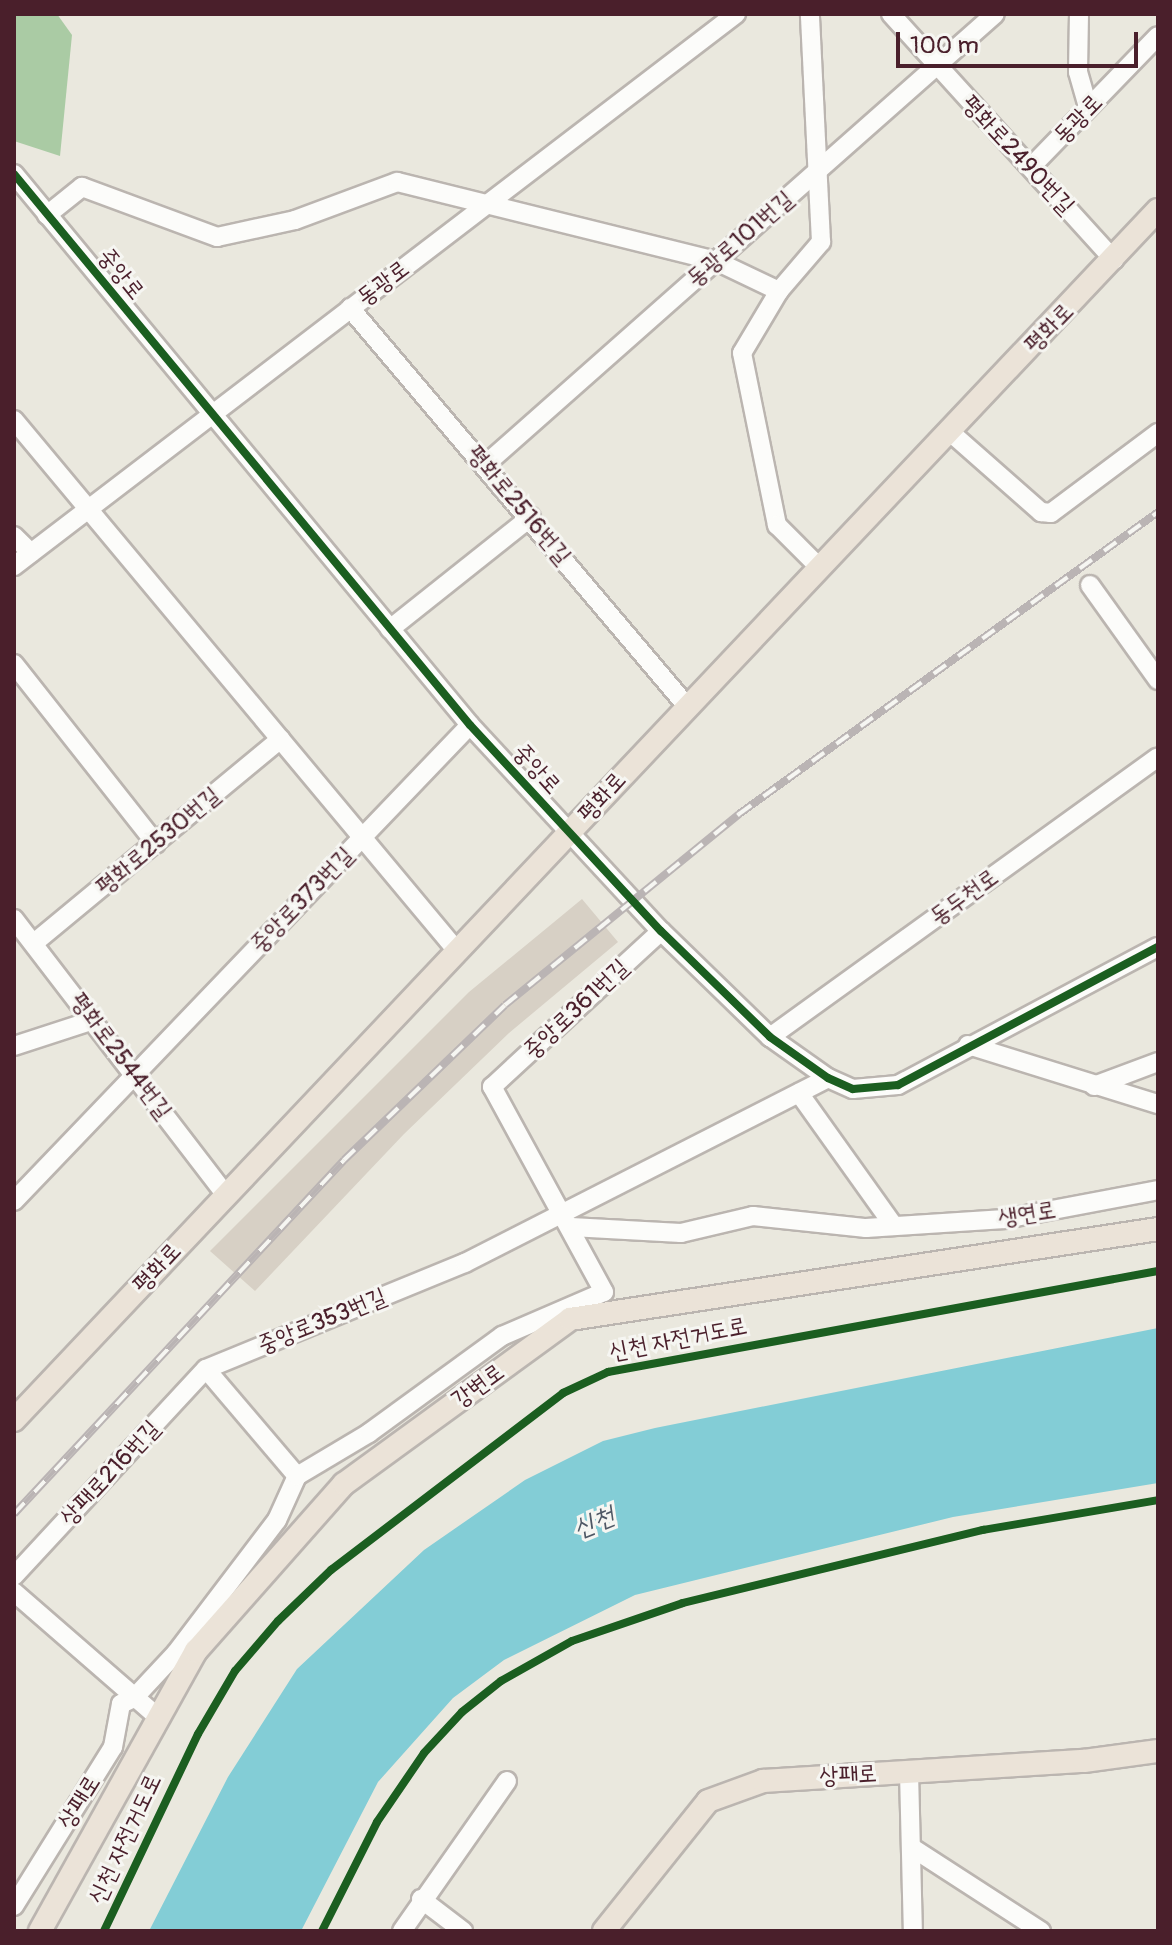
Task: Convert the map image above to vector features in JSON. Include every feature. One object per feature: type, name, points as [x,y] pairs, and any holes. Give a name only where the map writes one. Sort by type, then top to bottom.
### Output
[{"type":"main road","name":"평화로","points":[[14,1420],[569,834],[686,705],[1155,219]]},
{"type":"main road","name":"강변로","points":[[40,1931],[196,1651],[344,1484],[570,1319],[1158,1229]]},
{"type":"main road","name":"상패로","points":[[604,1931],[708,1801],[763,1781],[1084,1761],[1158,1751]]},
{"type":"street","name":"동광로","points":[[14,566],[736,14]]},
{"type":"street","points":[[810,14],[820,168],[821,242],[779,291],[742,353],[777,525],[819,567]]},
{"type":"street","name":"평화로2490번길","points":[[891,14],[935,67],[1114,260]]},
{"type":"street","name":"동광로101번길","points":[[486,464],[995,14]]},
{"type":"street","points":[[1079,14],[1078,72],[1088,108]]},
{"type":"street","name":"동광로","points":[[1031,167],[1158,36]]},
{"type":"street","name":"중앙로","points":[[14,174],[209,415],[470,725],[661,931],[770,1037],[828,1078],[853,1089],[898,1085],[968,1045],[1158,947]]},
{"type":"street","points":[[47,215],[82,187],[217,237],[295,220],[397,182],[716,261],[779,291]]},
{"type":"street","name":"평화로2516번길","points":[[350,308],[531,517],[686,705]]},
{"type":"street","points":[[14,420],[457,951]]},
{"type":"street","points":[[949,431],[1035,508],[1051,513],[1158,433]]},
{"type":"street","points":[[390,629],[531,517]]},
{"type":"street","points":[[14,536],[31,553]]},
{"type":"street","points":[[1090,585],[1158,680]]},
{"type":"street","points":[[14,664],[156,844]]},
{"type":"street","name":"중앙로373번길","points":[[14,1201],[470,725]]},
{"type":"street","name":"평화로2530번길","points":[[34,943],[281,739]]},
{"type":"street","name":"동두천로","points":[[770,1037],[1158,757]]},
{"type":"street","name":"평화로2544번길","points":[[14,919],[226,1195]]},
{"type":"street","name":"중앙로361번길","points":[[567,1219],[492,1087],[661,931]]},
{"type":"street","points":[[14,1046],[94,1020]]},
{"type":"street","points":[[968,1045],[1158,1104]]},
{"type":"street","points":[[1094,1086],[1158,1062]]},
{"type":"street","name":"중앙로353번길","points":[[206,1369],[567,1219],[828,1078]]},
{"type":"street","points":[[799,1093],[894,1226]]},
{"type":"street","name":"생연로","points":[[894,1226],[1005,1219],[1158,1190]]},
{"type":"street","points":[[567,1219],[681,1233],[753,1216],[866,1228],[894,1226]]},
{"type":"street","points":[[134,1698],[176,1653],[277,1520],[297,1476],[369,1433],[502,1336],[604,1292],[567,1219]]},
{"type":"street","points":[[206,1369],[297,1476]]},
{"type":"street","name":"상패로216번길","points":[[14,1576],[206,1369]]},
{"type":"street","points":[[14,1592],[159,1718]]},
{"type":"street","name":"상패로","points":[[14,1906],[113,1747],[121,1704],[134,1698]]},
{"type":"street","points":[[909,1772],[913,1931]]},
{"type":"street","points":[[402,1931],[421,1899],[507,1781]]},
{"type":"street","points":[[911,1847],[1041,1931]]},
{"type":"street","points":[[421,1899],[463,1931]]},
{"type":"green space","points":[[14,14],[57,14],[72,35],[60,156],[14,141]]},
{"type":"water","name":"신천","points":[[1158,1328],[1158,1483],[953,1517],[635,1595],[504,1660],[453,1698],[378,1782],[301,1931],[149,1931],[228,1777],[297,1669],[424,1550],[525,1480],[603,1441],[655,1428]]},
{"type":"building","points":[[582,899],[618,942],[509,1033],[404,1134],[255,1291],[210,1251],[469,992]]},
{"type":"railway","points":[[14,1514],[344,1160],[505,1005],[739,814],[1158,512]]},
{"type":"cycle path","points":[[14,174],[470,725],[661,931],[770,1037],[828,1078],[853,1089],[898,1085],[1158,947]]},
{"type":"cycle path","name":"신천 자전거도로","points":[[104,1931],[198,1734],[235,1671],[278,1621],[331,1570],[563,1393],[608,1372],[1158,1271]]},
{"type":"cycle path","points":[[322,1931],[377,1822],[424,1753],[462,1712],[501,1681],[572,1641],[683,1603],[983,1530],[1158,1500]]}]
